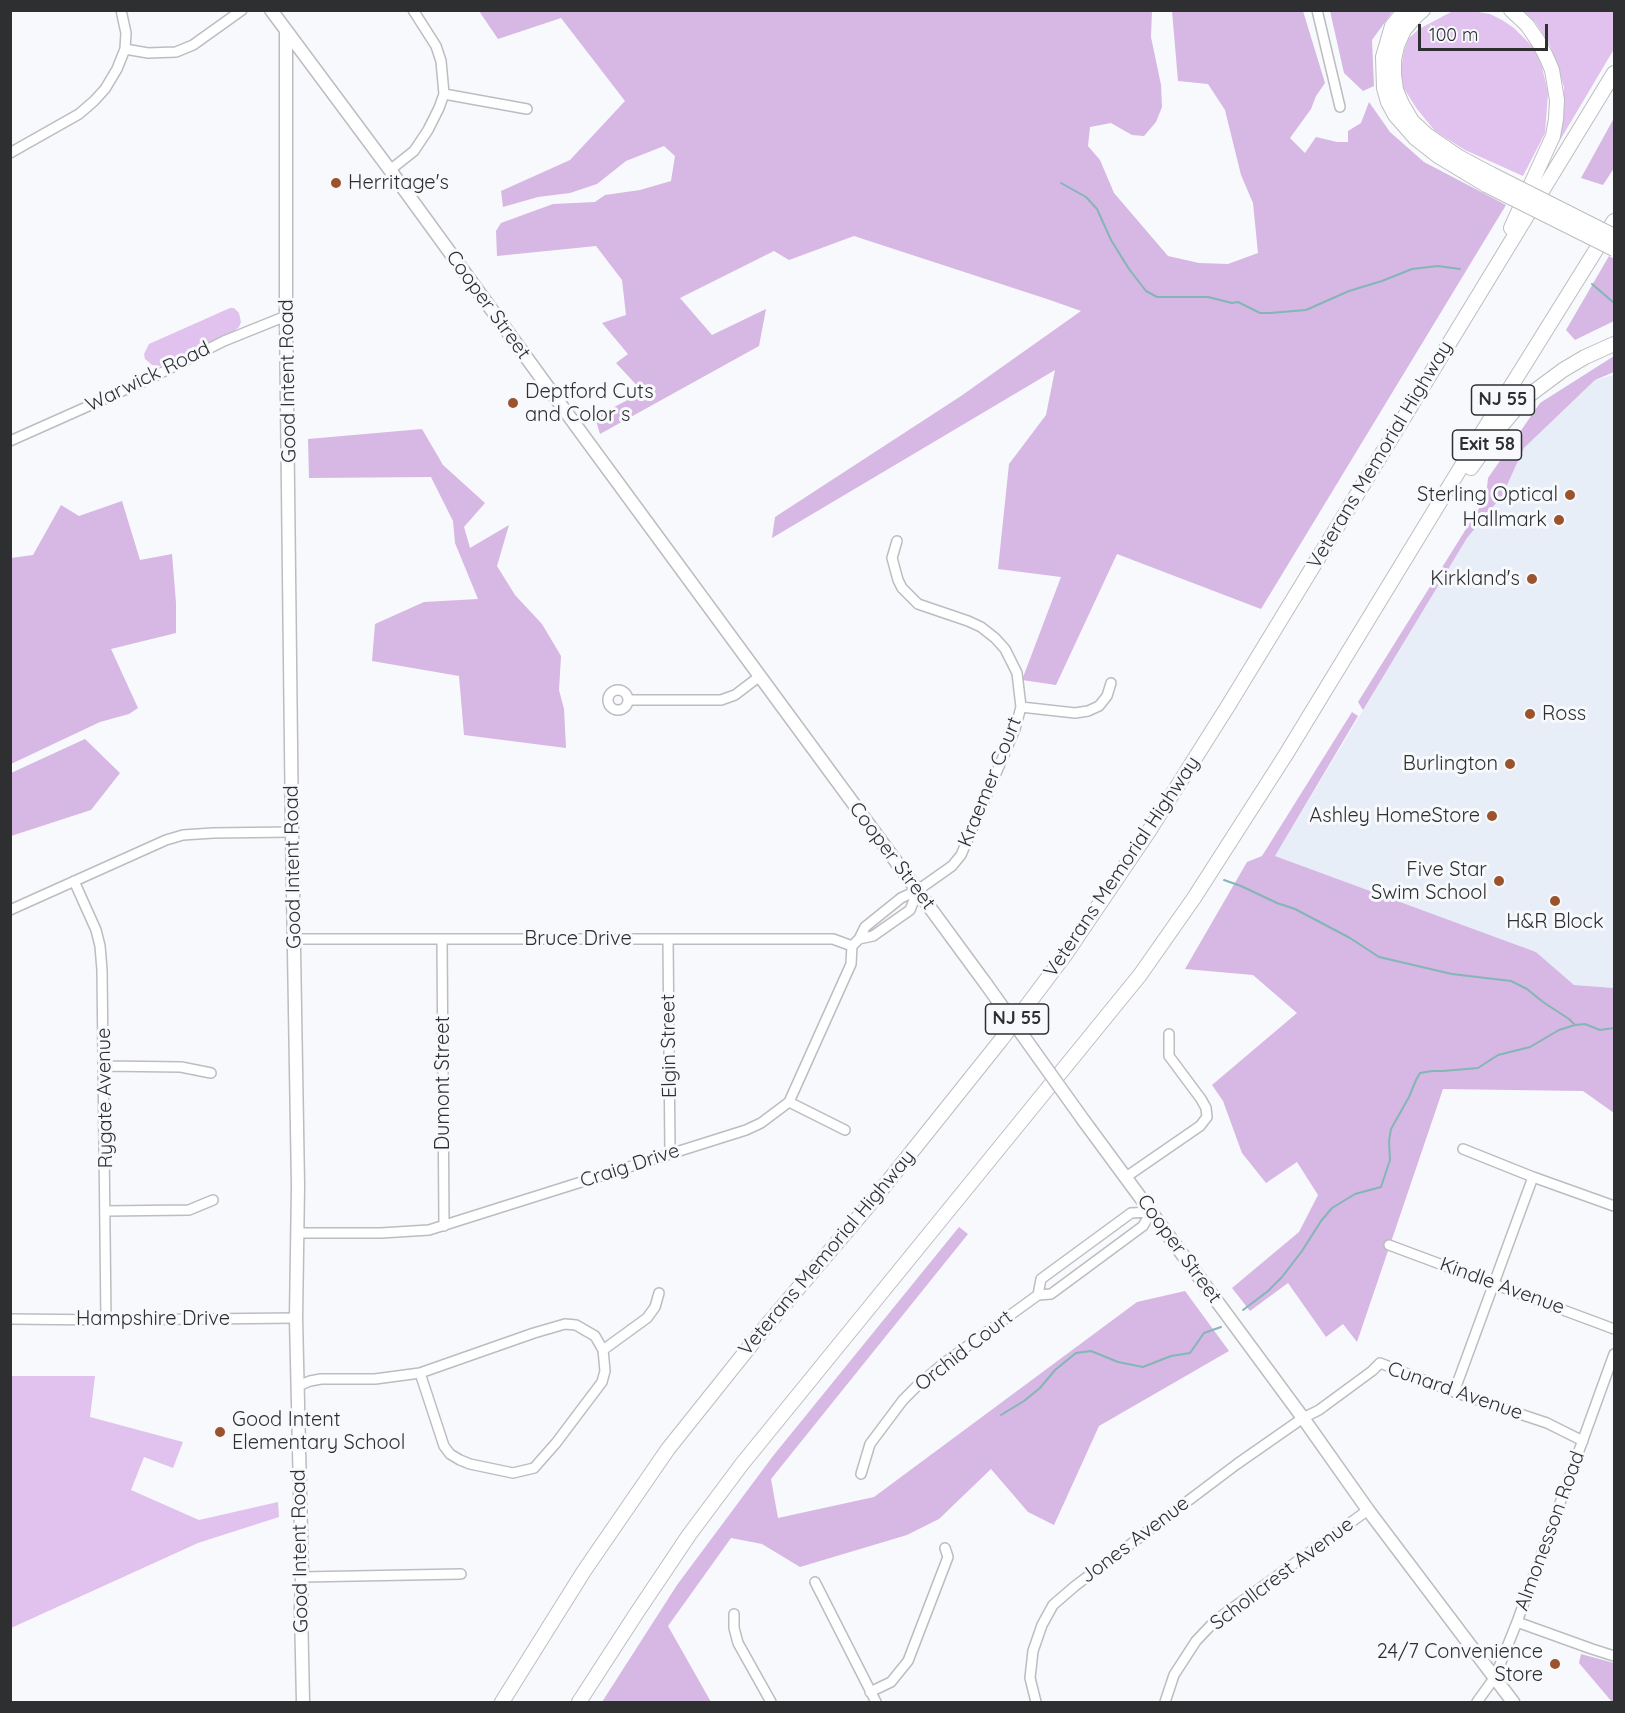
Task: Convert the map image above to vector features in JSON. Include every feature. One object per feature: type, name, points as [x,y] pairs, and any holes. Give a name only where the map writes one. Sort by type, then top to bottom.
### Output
[{"type":"highway","points":[[1405,10],[1392,26],[1383,57],[1384,88],[1395,115],[1414,138],[1438,156],[1614,236]]},
{"type":"highway","points":[[1423,10],[1404,30],[1394,60],[1396,90],[1412,121],[1427,135],[1488,179],[1614,249]]},
{"type":"highway","points":[[1505,250],[1512,224],[1553,136],[1557,100],[1552,70],[1546,56],[1527,25],[1511,10]]},
{"type":"highway","name":"Veterans Memorial Highway","points":[[502,1702],[584,1571],[668,1449],[767,1324],[870,1203],[1001,1040],[1065,955],[1149,831],[1228,706],[1614,74]]},
{"type":"highway","name":"NJ 55","points":[[579,1702],[683,1544],[742,1464],[1140,975],[1194,898],[1285,756],[1614,221]]},
{"type":"highway","name":"Exit 58","points":[[1393,580],[1497,430],[1524,399],[1563,370],[1614,344]]},
{"type":"main road","name":"Cooper Street","points":[[271,10],[918,890],[1368,1510],[1513,1702]]},
{"type":"main road","name":"Good Intent Road","points":[[286,32],[286,316],[303,1702]]},
{"type":"street","points":[[10,153],[78,114],[105,89],[125,49],[126,33],[121,10]]},
{"type":"street","points":[[125,49],[176,52],[193,45],[242,10]]},
{"type":"street","points":[[390,170],[414,151],[440,108],[444,94],[441,61],[436,46],[413,10]]},
{"type":"street","points":[[1317,10],[1340,107]]},
{"type":"street","points":[[444,94],[527,109]]},
{"type":"street","name":"Warwick Road","points":[[10,441],[147,380],[224,341],[286,316]]},
{"type":"street","name":"Kraemer Court","points":[[897,541],[892,558],[902,588],[918,604],[968,621],[981,627],[995,638],[1005,649],[1017,674],[1021,707],[1015,729],[961,855],[952,866],[918,890]]},
{"type":"street","points":[[628,700],[721,700],[735,695],[760,676]]},
{"type":"street","points":[[1021,707],[1074,713],[1088,711],[1100,706],[1107,696],[1111,683]]},
{"type":"street","points":[[10,910],[166,840],[183,835],[292,832]]},
{"type":"street","name":"Rygate Avenue","points":[[74,881],[96,930],[102,970],[106,1320]]},
{"type":"street","points":[[855,942],[873,936],[910,910],[918,890]]},
{"type":"street","points":[[855,942],[865,927],[901,898],[918,890]]},
{"type":"street","name":"Bruce Drive","points":[[294,939],[833,939],[855,942]]},
{"type":"street","name":"Elgin Street","points":[[668,939],[670,1153]]},
{"type":"street","name":"Dumont Street","points":[[442,940],[444,1226]]},
{"type":"street","name":"Craig Drive","points":[[297,1233],[381,1233],[429,1230],[746,1130],[761,1123],[789,1102],[850,964],[855,942]]},
{"type":"street","points":[[1126,1177],[1200,1126],[1207,1117],[1206,1108],[1201,1099],[1169,1056],[1169,1034]]},
{"type":"street","points":[[104,1065],[181,1067],[211,1073]]},
{"type":"street","points":[[789,1102],[845,1130]]},
{"type":"street","points":[[1463,1149],[1614,1206]]},
{"type":"street","points":[[1454,1392],[1533,1177]]},
{"type":"street","points":[[106,1211],[189,1210],[213,1200]]},
{"type":"street","name":"Orchid Court","points":[[1038,1295],[1041,1279],[1131,1213],[1151,1212]]},
{"type":"street","name":"Orchid Court","points":[[861,1474],[870,1444],[903,1400],[919,1384],[939,1366],[1038,1295],[1051,1294],[1143,1226],[1151,1212]]},
{"type":"street","name":"Kindle Avenue","points":[[1389,1245],[1614,1329]]},
{"type":"street","points":[[603,1350],[647,1318],[655,1306],[659,1293]]},
{"type":"street","name":"Hampshire Drive","points":[[10,1319],[297,1318]]},
{"type":"street","points":[[298,1386],[321,1379],[375,1379],[420,1373],[565,1324],[576,1325],[595,1336],[603,1350],[605,1371],[596,1391],[542,1460],[534,1468],[513,1473],[470,1464],[450,1454],[444,1446],[420,1373]]},
{"type":"street","name":"Almonesson Road","points":[[1477,1702],[1495,1677],[1517,1622],[1614,1354]]},
{"type":"street","name":"Cunard Avenue","points":[[1303,1418],[1319,1410],[1380,1363],[1454,1392],[1548,1423],[1583,1441]]},
{"type":"street","name":"Jones Avenue","points":[[1036,1702],[1030,1678],[1033,1651],[1042,1625],[1053,1605],[1082,1580],[1227,1471],[1303,1418]]},
{"type":"street","name":"Schollcrest Avenue","points":[[1165,1702],[1174,1675],[1196,1641],[1216,1620],[1368,1510]]},
{"type":"street","points":[[870,1692],[891,1682],[908,1661],[948,1557],[945,1548]]},
{"type":"street","points":[[302,1577],[461,1574]]},
{"type":"street","points":[[815,1582],[876,1702]]},
{"type":"street","points":[[734,1614],[734,1628],[738,1643],[771,1702]]},
{"type":"street","points":[[1517,1622],[1614,1656]]},
{"type":"shaded area","points":[[479,11],[1152,11],[1151,37],[1161,85],[1162,107],[1156,122],[1144,136],[1132,135],[1111,123],[1090,127],[1088,146],[1100,160],[1114,193],[1168,256],[1199,263],[1228,264],[1258,253],[1253,203],[1241,175],[1225,110],[1208,84],[1178,81],[1172,11],[1303,11],[1325,83],[1311,109],[1290,138],[1305,153],[1316,137],[1348,142],[1348,131],[1361,123],[1369,102],[1390,132],[1424,162],[1506,205],[1261,609],[1117,554],[1056,685],[1022,680],[1061,577],[998,569],[1009,464],[1046,415],[1055,370],[772,538],[775,517],[961,396],[1081,311],[854,236],[789,260],[774,251],[680,298],[712,335],[766,309],[759,346],[600,434],[595,417],[643,392],[616,363],[628,354],[602,323],[626,315],[622,280],[596,246],[497,256],[496,231],[501,223],[553,204],[595,202],[605,195],[640,190],[671,181],[675,156],[664,146],[626,161],[597,184],[570,193],[538,197],[503,207],[501,191],[570,160],[625,101],[561,18],[498,39]]},
{"type":"shaded area","points":[[1330,11],[1393,11],[1372,40],[1374,86],[1363,91],[1344,73]]},
{"type":"shaded area","points":[[1453,11],[1490,14],[1514,28],[1534,48],[1542,67],[1548,93],[1545,133],[1523,176],[1465,150],[1435,131],[1403,87],[1401,69],[1409,38],[1419,29]]},
{"type":"shaded area","points":[[1524,11],[1614,11],[1614,49],[1553,152],[1563,107],[1564,87],[1550,45],[1536,23]]},
{"type":"shaded area","points":[[1614,118],[1614,168],[1603,185],[1581,178]]},
{"type":"shaded area","points":[[1609,256],[1614,259],[1614,321],[1575,340],[1566,330]]},
{"type":"shaded area","points":[[234,308],[239,313],[241,322],[234,331],[160,366],[152,365],[145,359],[144,354],[149,344]]},
{"type":"shaded area","points":[[1614,356],[1614,372],[1595,380],[1524,448],[1502,496],[1467,538],[1363,710],[1358,702],[1486,497],[1488,478],[1540,403]]},
{"type":"shaded area","points":[[1614,375],[1614,988],[1574,985],[1536,952],[1275,856],[1467,538],[1502,496],[1524,448],[1595,380]]},
{"type":"shaded area","points":[[422,429],[443,465],[485,503],[464,527],[470,548],[509,525],[497,566],[515,595],[542,624],[561,656],[559,690],[564,709],[566,748],[464,735],[459,676],[372,661],[375,624],[424,602],[478,599],[455,543],[453,521],[431,477],[309,478],[308,439]]},
{"type":"shaded area","points":[[122,501],[140,560],[172,554],[176,633],[111,649],[138,708],[129,714],[100,722],[11,764],[11,558],[33,555],[61,505],[79,516]]},
{"type":"shaded area","points":[[1352,712],[1358,716],[1275,856],[1536,952],[1574,985],[1614,988],[1614,1113],[1583,1091],[1443,1089],[1357,1342],[1343,1324],[1326,1337],[1288,1283],[1250,1311],[1232,1288],[1299,1232],[1318,1195],[1297,1162],[1266,1183],[1242,1153],[1223,1101],[1212,1085],[1297,1013],[1253,975],[1185,969],[1247,862],[1262,856]]},
{"type":"shaded area","points":[[85,739],[120,773],[91,810],[11,836],[11,773]]},
{"type":"shaded area","points":[[959,1227],[968,1234],[771,1479],[778,1518],[874,1497],[1137,1302],[1185,1291],[1229,1351],[1099,1426],[1054,1525],[1028,1512],[991,1469],[939,1519],[907,1535],[800,1567],[762,1544],[731,1538],[668,1626],[711,1702],[602,1702],[677,1585],[773,1456]]},
{"type":"shaded area","points":[[11,1376],[95,1376],[90,1417],[183,1442],[173,1468],[144,1457],[131,1490],[199,1520],[278,1502],[279,1517],[198,1543],[11,1628]]},
{"type":"shaded area","points":[[1581,1654],[1614,1663],[1614,1702],[1579,1663]]},
{"type":"waterway","points":[[1061,183],[1086,197],[1097,209],[1111,240],[1129,269],[1146,291],[1157,297],[1208,297],[1232,303],[1238,302],[1260,313],[1306,310],[1349,291],[1412,269],[1438,266],[1460,269]]},
{"type":"waterway","points":[[1592,284],[1614,303]]},
{"type":"waterway","points":[[1224,880],[1295,909],[1350,938],[1379,957],[1452,974],[1511,981],[1527,989],[1575,1025]]},
{"type":"waterway","points":[[1243,1310],[1282,1277],[1332,1208],[1355,1194],[1381,1187],[1390,1160],[1391,1129],[1420,1073],[1478,1068],[1498,1055],[1530,1047],[1559,1030],[1575,1025],[1585,1024],[1600,1030],[1614,1028]]},
{"type":"waterway","points":[[1001,1415],[1040,1388],[1055,1370],[1076,1353],[1091,1351],[1118,1362],[1143,1367],[1171,1356],[1190,1353],[1204,1333],[1221,1327]]},
{"type":"place","name":"Herritage's","points":[[336,183]]},
{"type":"place","name":"Deptford Cuts and Color s","points":[[513,403]]},
{"type":"place","name":"Sterling Optical","points":[[1570,495]]},
{"type":"place","name":"Hallmark","points":[[1559,520]]},
{"type":"place","name":"Kirkland's","points":[[1532,579]]},
{"type":"place","name":"Ross","points":[[1530,714]]},
{"type":"place","name":"Burlington","points":[[1510,764]]},
{"type":"place","name":"Ashley HomeStore","points":[[1492,816]]},
{"type":"place","name":"Five Star Swim School","points":[[1499,881]]},
{"type":"place","name":"H&R Block","points":[[1555,901]]},
{"type":"place","name":"Good Intent Elementary School","points":[[220,1432]]},
{"type":"place","name":"24/7 Convenience Store","points":[[1555,1664]]}]
